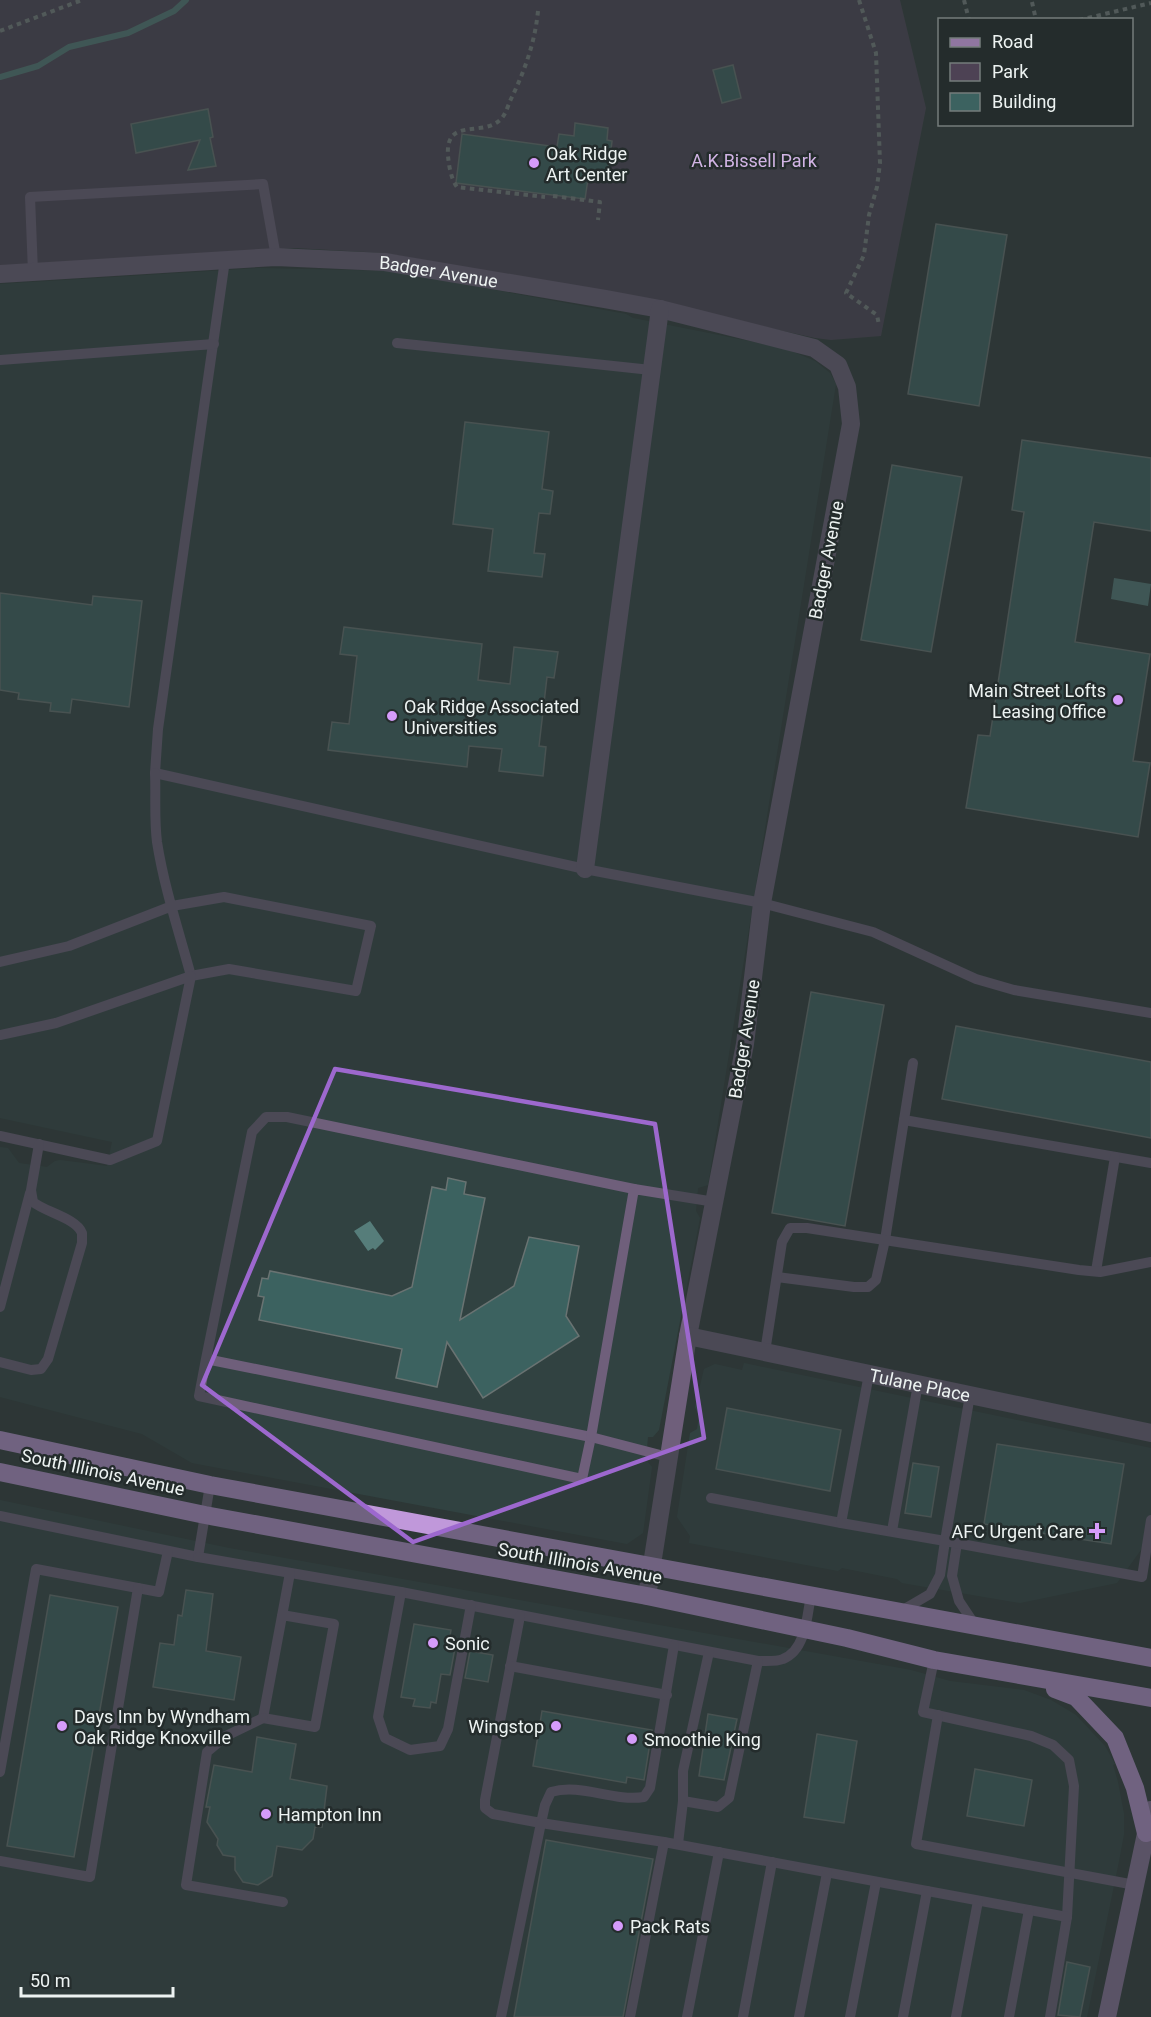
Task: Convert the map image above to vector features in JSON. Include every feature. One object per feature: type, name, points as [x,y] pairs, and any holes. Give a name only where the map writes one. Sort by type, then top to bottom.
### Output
[{"type":"highway","name":"South Illinois Avenue","points":[[0,1440],[210,1485],[1151,1658]]},
{"type":"highway","name":"South Illinois Avenue","points":[[0,1472],[205,1515],[647,1596],[804,1629],[934,1660],[1151,1698]]},
{"type":"highway","points":[[993,1669],[1076,1697],[1115,1738],[1135,1788],[1146,1833]]},
{"type":"street","name":"Badger Avenue","points":[[0,274],[276,257],[385,262],[660,309],[814,348],[838,365],[847,387],[851,424],[762,903],[745,1044],[688,1336],[647,1596]]},
{"type":"street","points":[[585,869],[660,309]]},
{"type":"street","name":"Tulane Place","points":[[688,1336],[1151,1433]]},
{"type":"street","points":[[1107,2017],[1151,1810]]},
{"type":"lane","points":[[33,272],[30,197],[263,184],[276,257]]},
{"type":"lane","points":[[0,1136],[110,1160],[157,1141],[191,976],[157,840],[155,773],[158,729],[225,260]]},
{"type":"lane","points":[[397,343],[651,370]]},
{"type":"lane","points":[[0,360],[214,344]]},
{"type":"lane","points":[[155,773],[585,869],[762,903],[873,932],[976,979],[1014,990],[1151,1013]]},
{"type":"lane","points":[[0,962],[69,946],[172,906],[224,897],[371,926],[356,991],[229,969],[191,976],[56,1023],[0,1035]]},
{"type":"lane","points":[[777,1277],[854,1287],[868,1287],[876,1280],[885,1240],[914,1063]]},
{"type":"lane","points":[[633,1188],[582,1479],[199,1396],[252,1132],[266,1118],[286,1117],[633,1188],[715,1202]]},
{"type":"lane","points":[[904,1120],[1151,1163]]},
{"type":"lane","points":[[0,1307],[31,1190],[39,1144]]},
{"type":"lane","points":[[1096,1271],[1115,1157]]},
{"type":"lane","points":[[0,1362],[31,1370],[40,1369],[48,1359],[82,1243],[82,1234],[73,1223],[42,1209],[33,1202],[31,1190]]},
{"type":"lane","points":[[765,1352],[782,1242],[790,1228],[807,1228],[1096,1271],[1151,1262]]},
{"type":"lane","points":[[206,1359],[591,1437],[668,1457]]},
{"type":"lane","points":[[841,1523],[869,1374]]},
{"type":"lane","points":[[892,1531],[918,1384]]},
{"type":"lane","points":[[901,1611],[930,1594],[940,1575],[970,1395]]},
{"type":"lane","points":[[198,1557],[210,1485]]},
{"type":"lane","points":[[711,1498],[1142,1577],[1151,1520]]},
{"type":"lane","points":[[0,1516],[198,1557],[401,1592],[758,1661],[782,1660],[795,1651],[801,1642],[811,1595]]},
{"type":"lane","points":[[957,1543],[952,1576],[959,1601],[976,1626]]},
{"type":"lane","points":[[0,1772],[36,1569],[159,1592],[168,1551]]},
{"type":"lane","points":[[263,1718],[290,1573]]},
{"type":"lane","points":[[0,1861],[90,1876],[138,1588]]},
{"type":"lane","points":[[401,1592],[378,1717],[385,1738],[410,1750],[440,1746],[448,1729],[471,1605]]},
{"type":"lane","points":[[282,1615],[334,1624],[315,1727],[263,1718],[226,1736],[207,1752],[186,1885],[283,1902]]},
{"type":"lane","points":[[520,1616],[485,1800],[486,1808],[493,1814],[678,1844],[1067,1917]]},
{"type":"lane","points":[[501,2017],[545,1805],[551,1792],[564,1788],[631,1799],[644,1797],[650,1788],[674,1645]]},
{"type":"lane","points":[[678,1844],[683,1801],[683,1771],[709,1652]]},
{"type":"lane","points":[[934,1660],[923,1712],[1031,1736],[1053,1744],[1069,1760],[1074,1786],[1067,1917],[1050,2017]]},
{"type":"lane","points":[[683,1801],[718,1807],[729,1798],[758,1661]]},
{"type":"lane","points":[[510,1666],[667,1695]]},
{"type":"lane","points":[[938,1715],[916,1844],[1135,1885]]},
{"type":"lane","points":[[630,2017],[664,1842]]},
{"type":"lane","points":[[687,2017],[719,1852]]},
{"type":"lane","points":[[743,2017],[772,1862]]},
{"type":"lane","points":[[799,2017],[827,1873]]},
{"type":"lane","points":[[850,2017],[876,1882]]},
{"type":"lane","points":[[903,2017],[927,1891]]},
{"type":"lane","points":[[956,2017],[978,1901]]},
{"type":"lane","points":[[1009,2017],[1029,1910]]},
{"type":"path","points":[[68,5],[71,0]]},
{"type":"path","points":[[0,31],[82,0]]},
{"type":"path","points":[[859,0],[876,52],[880,163],[877,187],[868,215],[864,255],[846,293],[877,315],[879,325]]},
{"type":"path","points":[[964,0],[968,18]]},
{"type":"path","points":[[1032,2],[1036,18]]},
{"type":"path","points":[[1087,18],[1151,3]]},
{"type":"path","points":[[538,11],[533,46],[502,118],[489,126],[459,131],[451,136],[447,145],[448,162],[457,187],[545,197]]},
{"type":"path","points":[[552,196],[600,202],[598,220]]},
{"type":"highlighted area","points":[[335,1069],[655,1124],[704,1438],[413,1542],[202,1385]]},
{"type":"shaded area","name":"Oak Ridge Associated Universities","points":[[259,268],[391,271],[626,314],[633,318],[784,348],[815,361],[830,373],[836,384],[708,1185],[698,1188],[696,1211],[700,1218],[659,1430],[653,1437],[648,1437],[646,1460],[652,1467],[643,1533],[627,1544],[192,1463],[142,1434],[0,1397],[0,1147],[8,1148],[19,1163],[47,1167],[60,1160],[107,1166],[112,1142],[0,1118],[0,284]]},
{"type":"shaded area","points":[[744,1363],[1151,1448],[1151,1536],[1117,1583],[1020,1603],[902,1583],[897,1579],[842,1568],[838,1571],[689,1543],[690,1536],[677,1517],[690,1433],[697,1429],[699,1416],[695,1407],[704,1369],[715,1364],[742,1370]]},
{"type":"shaded area","points":[[0,1500],[229,1548],[911,1670],[950,1681],[1024,1690],[1051,1700],[1076,1715],[1105,1746],[1115,1764],[1113,1765],[1124,1814],[1124,1834],[1087,2017],[0,2017]]},
{"type":"green space","name":"A.K.Bissell Park","points":[[0,0],[900,0],[926,108],[881,336],[831,340],[815,338],[623,295],[384,253],[294,248],[0,267]]},
{"type":"water","points":[[1114,578],[1151,584],[1148,606],[1111,599]]},
{"type":"water","points":[[370,1221],[384,1241],[375,1250],[373,1248],[368,1251],[354,1231]]},
{"type":"building","points":[[733,65],[741,98],[722,103],[713,70]]},
{"type":"building","points":[[208,109],[213,137],[210,138],[216,166],[188,170],[200,140],[136,153],[131,124]]},
{"type":"building","name":"Oak Ridge Art Center","points":[[575,123],[608,128],[607,140],[612,141],[607,182],[588,179],[585,199],[456,183],[462,134],[557,147],[559,134],[574,136]]},
{"type":"building","points":[[936,224],[1007,235],[979,406],[908,394]]},
{"type":"building","points":[[465,422],[549,432],[542,489],[553,491],[550,514],[539,513],[534,553],[545,554],[542,577],[488,571],[493,529],[453,524]]},
{"type":"building","points":[[1022,440],[1151,458],[1151,531],[1094,522],[1075,642],[1150,654],[1133,761],[1150,763],[1138,837],[966,808],[978,735],[990,736],[1024,512],[1012,510]]},
{"type":"building","points":[[892,465],[962,477],[931,652],[861,640]]},
{"type":"building","points":[[0,593],[92,605],[93,596],[142,601],[129,707],[72,699],[70,713],[50,711],[51,703],[18,699],[19,693],[0,690]]},
{"type":"building","points":[[344,627],[482,644],[478,680],[510,684],[514,647],[558,652],[554,678],[547,677],[539,746],[546,747],[543,776],[499,771],[502,749],[469,746],[467,767],[328,750],[332,722],[349,724],[357,656],[340,654]]},
{"type":"building","points":[[811,992],[884,1005],[845,1226],[772,1213]]},
{"type":"building","points":[[956,1026],[1151,1062],[1151,1138],[942,1099]]},
{"type":"building","points":[[448,1178],[466,1182],[464,1194],[485,1198],[460,1320],[514,1286],[529,1237],[579,1246],[566,1316],[579,1336],[483,1398],[447,1342],[437,1387],[396,1378],[402,1349],[259,1320],[264,1297],[258,1296],[262,1278],[268,1279],[270,1271],[392,1296],[412,1287],[432,1187],[446,1190]]},
{"type":"building","points":[[727,1408],[841,1430],[830,1491],[716,1469]]},
{"type":"building","points":[[997,1444],[1124,1464],[1111,1544],[984,1524]]},
{"type":"building","points":[[913,1463],[939,1467],[931,1517],[905,1513]]},
{"type":"building","points":[[186,1590],[213,1594],[206,1651],[241,1657],[234,1700],[153,1687],[160,1643],[174,1645],[178,1615],[182,1616]]},
{"type":"building","name":"Days Inn by Wyndham Oak Ridge Knoxville","points":[[50,1595],[118,1607],[74,1857],[7,1846]]},
{"type":"building","points":[[414,1624],[451,1630],[448,1647],[455,1648],[450,1675],[441,1674],[436,1703],[431,1702],[430,1708],[413,1706],[415,1699],[401,1697]]},
{"type":"building","points":[[470,1651],[493,1655],[488,1682],[465,1678]]},
{"type":"building","points":[[542,1711],[652,1730],[644,1780],[627,1777],[626,1783],[533,1766]]},
{"type":"building","points":[[708,1714],[737,1719],[724,1780],[699,1776]]},
{"type":"building","points":[[817,1734],[857,1741],[844,1823],[804,1817]]},
{"type":"building","name":"Hampton Inn","points":[[257,1737],[296,1744],[290,1779],[327,1786],[322,1827],[315,1827],[313,1839],[302,1850],[277,1846],[272,1876],[258,1885],[243,1882],[235,1870],[235,1857],[223,1855],[217,1845],[218,1839],[207,1822],[210,1807],[206,1807],[214,1765],[252,1772]]},
{"type":"building","points":[[975,1769],[1032,1780],[1024,1826],[967,1816]]},
{"type":"building","points":[[546,1840],[653,1859],[623,2017],[514,2017]]},
{"type":"building","points":[[1067,1962],[1090,1967],[1080,2017],[1058,2015]]},
{"type":"waterway","points":[[0,77],[38,66],[69,47],[128,33],[174,11],[186,0]]},
{"type":"place","name":"Oak Ridge Art Center","points":[[534,163]]},
{"type":"place","name":"Main Street Lofts Leasing Office","points":[[1118,700]]},
{"type":"place","name":"Oak Ridge Associated Universities","points":[[392,716]]},
{"type":"place","name":"AFC Urgent Care","points":[[1097,1531]]},
{"type":"place","name":"Sonic","points":[[433,1643]]},
{"type":"place","name":"Days Inn by Wyndham Oak Ridge Knoxville","points":[[62,1726]]},
{"type":"place","name":"Wingstop","points":[[556,1726]]},
{"type":"place","name":"Smoothie King","points":[[632,1739]]},
{"type":"place","name":"Hampton Inn","points":[[266,1814]]},
{"type":"place","name":"Pack Rats","points":[[618,1926]]}]
